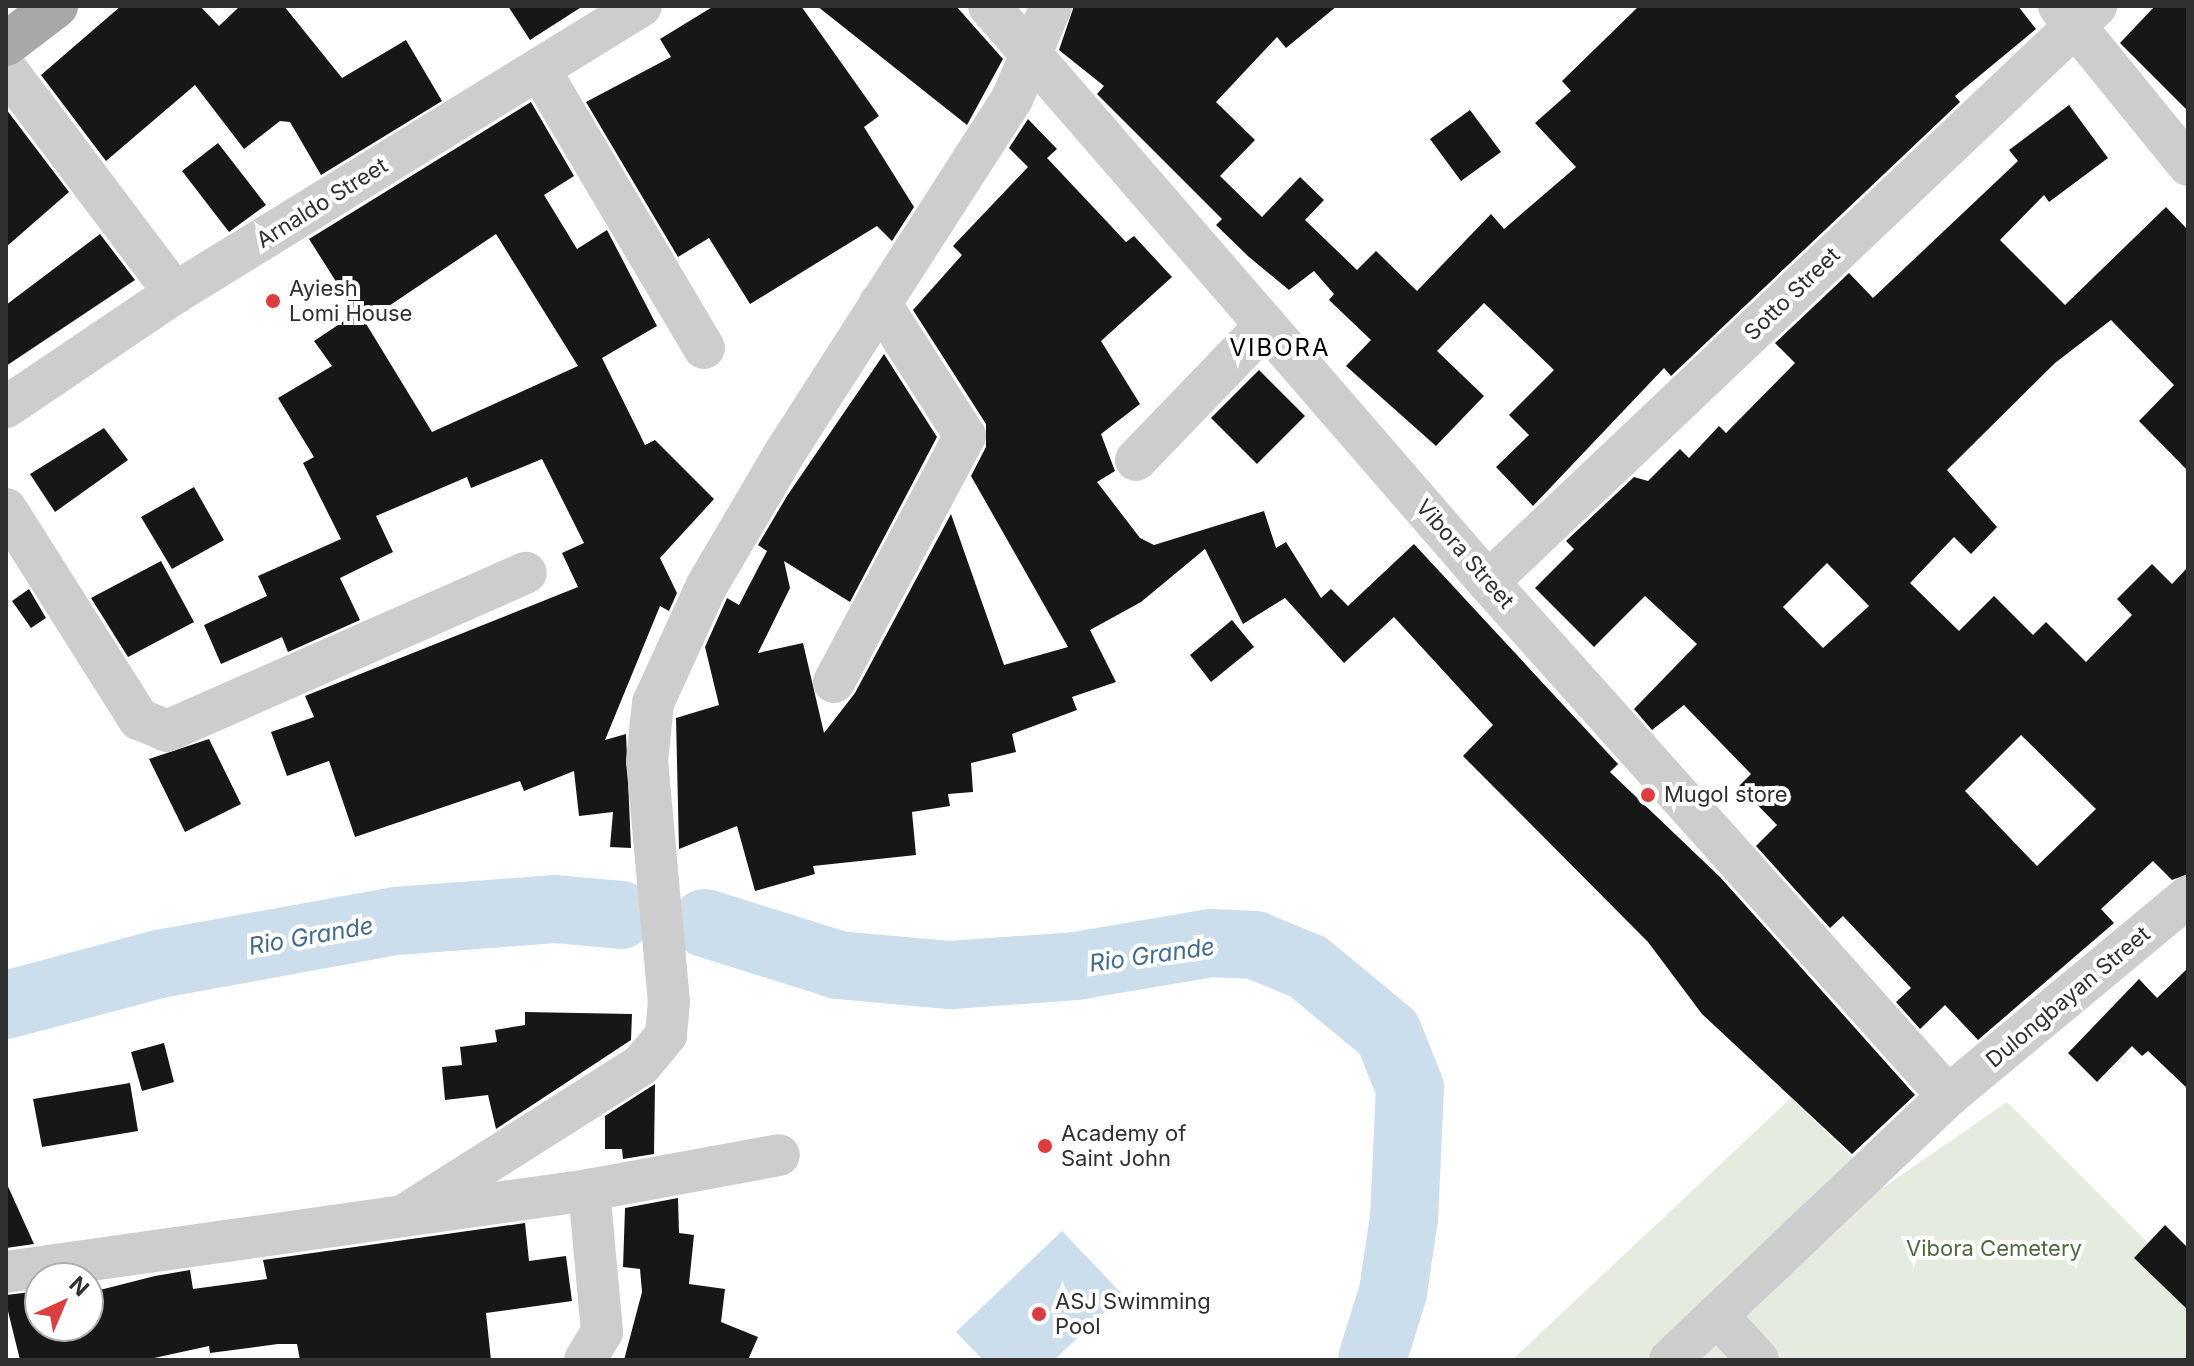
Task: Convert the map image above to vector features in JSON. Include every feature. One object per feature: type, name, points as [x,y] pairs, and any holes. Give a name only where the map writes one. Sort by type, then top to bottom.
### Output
[{"type":"main road","points":[[6,44],[56,6]]},
{"type":"street","name":"Arnaldo Street","points":[[6,407],[175,293],[641,6]]},
{"type":"street","name":"Vibora Street","points":[[989,6],[1488,582],[1948,1096]]},
{"type":"street","points":[[403,1216],[641,1065],[666,1035],[669,1002],[647,761],[653,703],[706,587],[880,303],[1012,99],[1051,6]]},
{"type":"street","points":[[2076,12],[2188,165]]},
{"type":"street","name":"Sotto Street","points":[[1488,582],[2076,12]]},
{"type":"street","points":[[6,69],[175,293]]},
{"type":"street","points":[[539,69],[704,348]]},
{"type":"street","points":[[834,682],[965,436],[880,303]]},
{"type":"street","points":[[1136,460],[1266,325]]},
{"type":"street","points":[[6,509],[139,719],[167,731],[526,573]]},
{"type":"street","name":"Dulongbayan Street","points":[[1670,1360],[1948,1096],[2184,909]]},
{"type":"street","points":[[6,1272],[589,1190],[779,1155]]},
{"type":"street","points":[[585,1360],[602,1332],[589,1190]]},
{"type":"street","points":[[1717,1315],[1758,1360]]},
{"type":"green space","name":"Vibora Cemetery","points":[[1791,1098],[1884,1187],[2007,1102],[2188,1283],[2188,1360],[1512,1360]]},
{"type":"water","name":"ASJ Swimming Pool","points":[[1062,1231],[1123,1295],[1054,1360],[983,1360],[956,1332]]},
{"type":"building","points":[[121,6],[200,6],[219,26],[240,6],[284,6],[342,78],[406,40],[442,101],[321,175],[290,122],[280,121],[244,149],[195,85],[106,161],[41,75]]},
{"type":"building","points":[[508,6],[583,6],[530,40]]},
{"type":"building","points":[[714,6],[801,6],[879,116],[864,127],[914,207],[892,241],[877,226],[750,304],[709,238],[678,257],[586,102],[671,57],[660,39]]},
{"type":"building","points":[[817,6],[956,6],[1003,59],[967,125]]},
{"type":"building","points":[[1074,6],[1337,6],[1286,48],[1277,37],[1216,102],[1255,140],[1220,176],[1262,217],[1300,177],[1324,200],[1305,220],[1357,270],[1376,251],[1417,291],[1491,214],[1504,229],[1576,167],[1535,123],[1571,91],[1562,81],[1639,6],[2018,6],[2036,29],[1955,96],[1960,102],[1671,376],[1664,368],[1533,506],[1496,467],[1529,435],[1509,415],[1554,370],[1484,303],[1437,351],[1484,396],[1436,446],[1346,366],[1371,340],[1329,300],[1334,294],[1314,271],[1289,290],[1249,257],[1216,225],[1222,219],[1097,94],[1104,86],[1059,50]]},
{"type":"building","points":[[2155,6],[2188,6],[2188,111],[2120,43]]},
{"type":"building","points":[[531,102],[574,176],[544,195],[577,249],[607,230],[657,326],[602,358],[645,445],[655,440],[714,499],[660,558],[677,593],[669,611],[660,606],[605,740],[626,734],[631,848],[610,847],[613,812],[579,816],[574,771],[524,791],[520,781],[355,837],[329,761],[287,776],[271,732],[314,717],[305,696],[578,587],[562,553],[584,543],[542,459],[471,488],[467,477],[376,516],[393,552],[340,578],[360,620],[288,652],[282,637],[221,664],[204,625],[267,596],[258,576],[341,539],[303,463],[314,457],[278,398],[332,366],[314,341],[356,313],[309,239]],"holes":[[[496,234],[578,366],[432,432],[365,322]]]},
{"type":"building","points":[[2069,105],[2108,158],[2049,202],[2044,195],[2000,240],[2065,305],[2166,207],[2188,230],[2188,471],[2139,421],[2174,385],[2111,320],[2055,363],[1947,470],[1997,527],[1971,554],[1954,537],[1910,583],[1959,631],[1994,596],[2033,635],[2046,622],[2086,662],[2132,615],[2117,599],[2152,564],[2172,584],[2188,567],[2188,874],[2172,880],[2153,861],[2101,909],[2114,923],[1978,1040],[1945,1005],[1920,1029],[1896,1002],[1911,988],[1843,916],[1830,928],[1756,846],[1777,825],[1739,786],[1751,774],[1684,705],[1652,730],[1634,709],[1697,644],[1645,596],[1594,647],[1535,588],[1574,549],[1566,541],[1634,477],[1648,481],[1680,449],[1689,458],[1719,426],[1726,433],[1795,363],[1775,343],[1849,273],[1873,298],[2018,161],[2009,150]],"holes":[[[1827,563],[1869,606],[1823,648],[1783,607]],[[2021,735],[2096,809],[2037,866],[1965,791]]]},
{"type":"building","points":[[6,109],[69,192],[6,247]]},
{"type":"building","points":[[1470,110],[1501,152],[1461,181],[1430,139]]},
{"type":"building","points":[[1028,119],[1057,149],[1047,158],[1126,242],[1134,236],[1172,277],[1101,341],[1140,404],[1101,434],[1115,471],[1097,482],[1140,538],[1154,545],[1264,511],[1276,548],[1286,542],[1321,598],[1331,589],[1348,606],[1414,544],[1618,764],[1610,772],[1720,877],[1915,1095],[1852,1154],[1702,1014],[1648,942],[1463,756],[1493,725],[1394,617],[1344,663],[1285,598],[1243,624],[1205,549],[1141,602],[1090,630],[1116,682],[1072,697],[1077,710],[1012,734],[1016,752],[971,763],[973,792],[948,794],[950,806],[912,812],[916,855],[813,866],[815,874],[755,891],[737,826],[679,849],[676,718],[719,705],[705,647],[727,598],[739,605],[767,551],[758,545],[787,496],[884,354],[937,437],[850,602],[784,561],[790,588],[758,653],[803,643],[824,733],[855,693],[951,514],[1004,665],[1068,647],[971,476],[986,447],[986,424],[913,310],[962,255],[953,246],[1028,167],[1009,148]]},
{"type":"building","points":[[218,143],[266,205],[229,232],[182,171]]},
{"type":"building","points":[[100,234],[135,280],[6,366],[6,305]]},
{"type":"building","points":[[1259,370],[1305,416],[1257,464],[1211,418]]},
{"type":"building","points":[[104,428],[128,460],[55,512],[30,474]]},
{"type":"building","points":[[194,487],[224,540],[172,569],[141,517]]},
{"type":"building","points":[[161,561],[194,622],[128,657],[91,598]]},
{"type":"building","points":[[29,589],[46,618],[31,628],[12,601]]},
{"type":"building","points":[[1232,620],[1254,647],[1211,682],[1190,655]]},
{"type":"building","points":[[209,739],[241,804],[185,832],[149,759]]},
{"type":"building","points":[[2188,968],[2188,1089],[2148,1051],[2142,1056],[2132,1046],[2097,1082],[2068,1053],[2139,979],[2157,998]]},
{"type":"building","points":[[525,1012],[632,1014],[631,1040],[496,1129],[488,1095],[445,1100],[442,1067],[462,1065],[460,1047],[497,1042],[495,1030],[525,1025]]},
{"type":"building","points":[[164,1043],[174,1082],[142,1091],[131,1052]]},
{"type":"building","points":[[130,1083],[138,1131],[42,1147],[33,1099]]},
{"type":"building","points":[[655,1084],[654,1154],[623,1159],[622,1149],[605,1149],[605,1116]]},
{"type":"building","points":[[6,1182],[34,1244],[6,1248]]},
{"type":"building","points":[[678,1198],[679,1233],[694,1235],[689,1284],[725,1289],[721,1322],[758,1337],[748,1360],[624,1360],[642,1292],[640,1269],[623,1267],[625,1208]]},
{"type":"building","points":[[525,1223],[529,1261],[566,1256],[572,1301],[486,1313],[491,1360],[300,1360],[297,1344],[278,1344],[210,1353],[209,1346],[145,1360],[20,1360],[6,1295],[24,1293],[24,1342],[104,1342],[104,1289],[190,1270],[193,1289],[267,1279],[263,1260]]},
{"type":"building","points":[[2165,1225],[2188,1248],[2188,1310],[2134,1258]]},
{"type":"waterway","name":"Rio Grande","points":[[6,1005],[159,964],[396,921],[554,909],[621,915]]},
{"type":"waterway","name":"Rio Grande","points":[[705,923],[838,965],[951,975],[1076,966],[1211,943],[1255,945],[1308,967],[1388,1033],[1410,1088],[1404,1218],[1393,1292],[1372,1360]]},
{"type":"place","name":"Ayiesh Lomi House","points":[[273,301]]},
{"type":"place","name":"Mugol store","points":[[1648,795]]},
{"type":"place","name":"Academy of Saint John","points":[[1045,1146]]},
{"type":"place","name":"ASJ Swimming Pool","points":[[1039,1314]]},
{"type":"district","name":"VIBORA","points":[[1280,348]]}]
